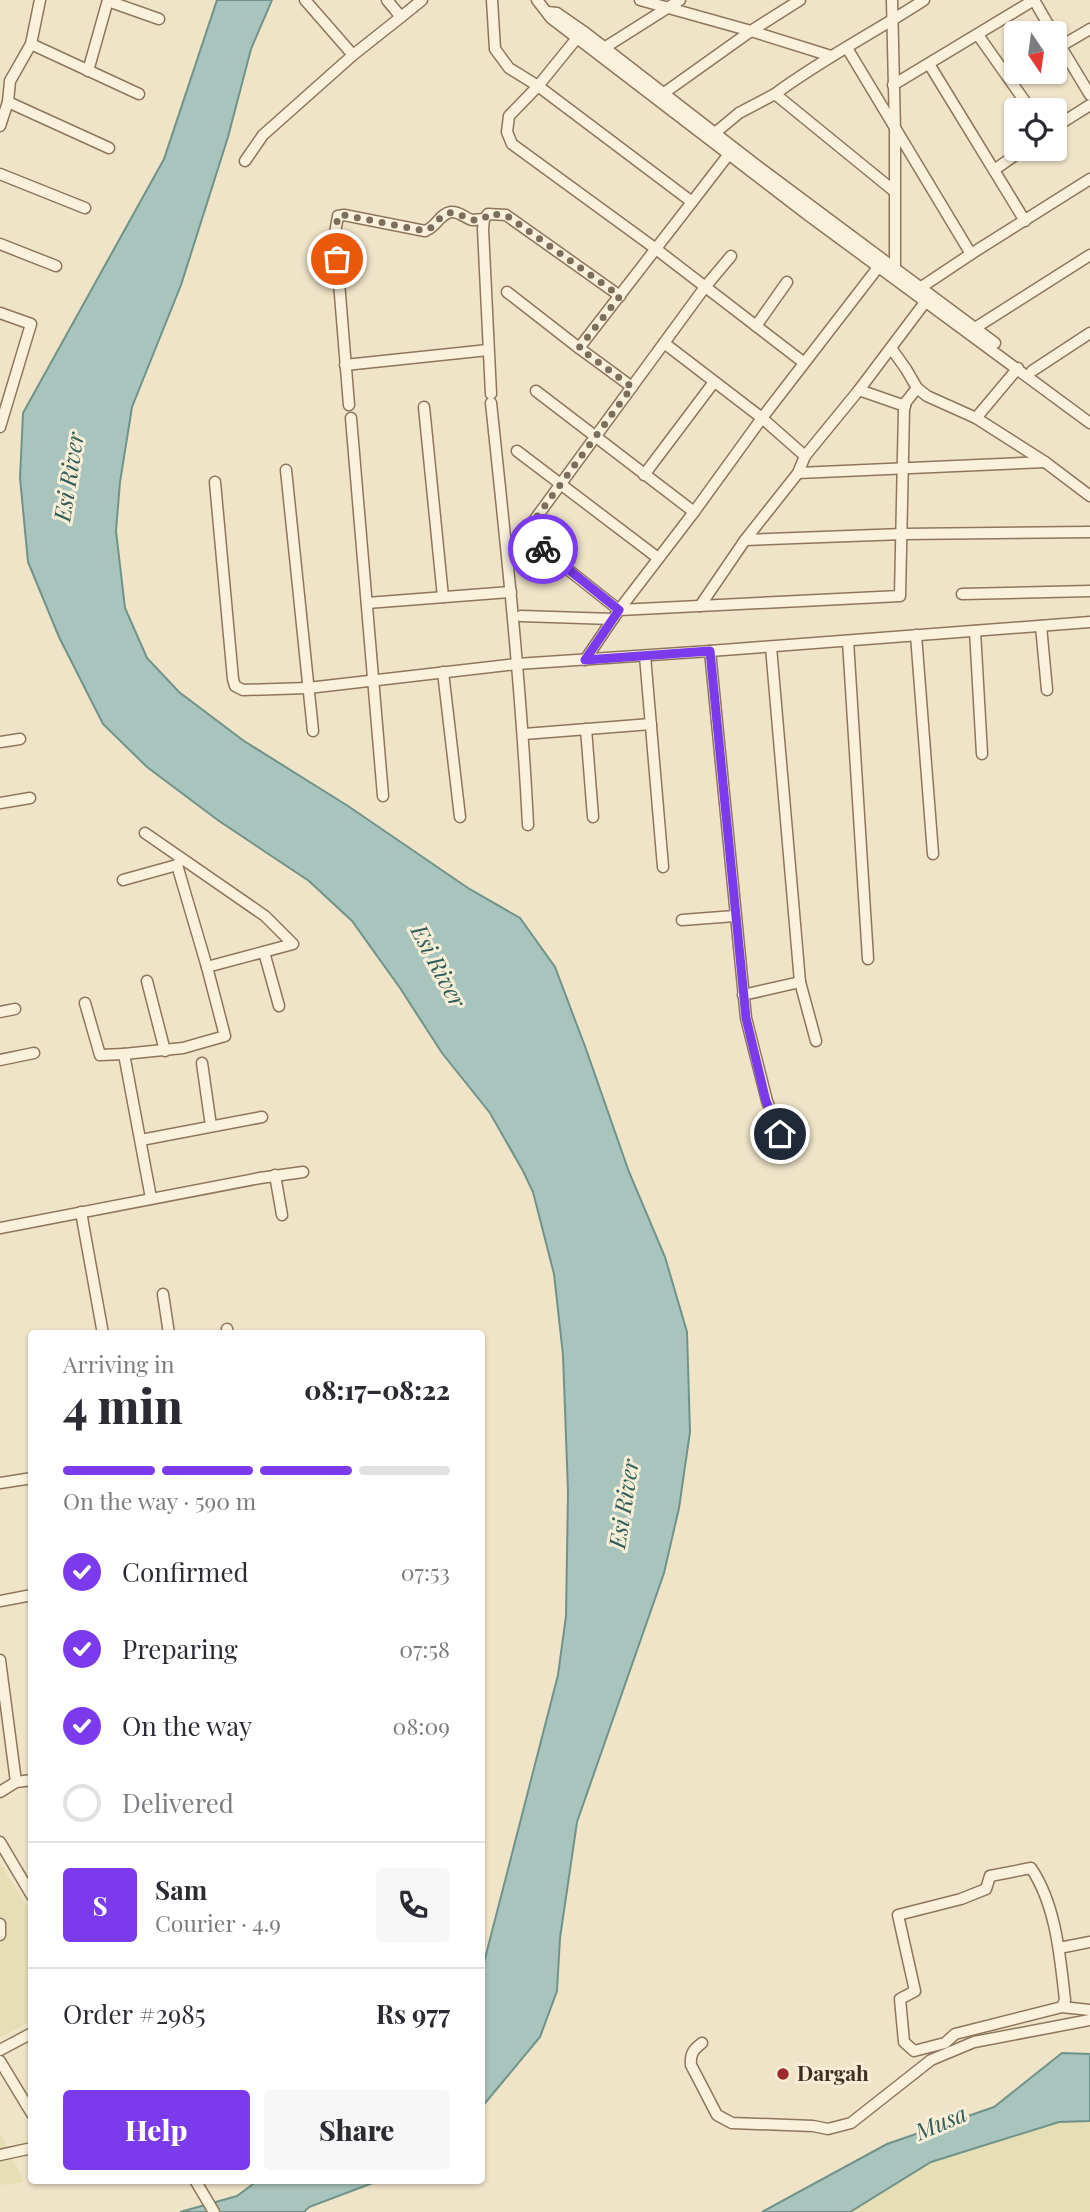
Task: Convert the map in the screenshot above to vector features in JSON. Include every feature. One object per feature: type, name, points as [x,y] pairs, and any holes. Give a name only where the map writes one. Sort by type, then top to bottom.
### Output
[{"type":"street","points":[[0,126],[8,102],[10,80],[31,44],[40,0]]},
{"type":"street","points":[[305,0],[353,55]]},
{"type":"street","points":[[387,0],[401,17]]},
{"type":"street","points":[[245,161],[263,135],[353,55],[422,0]]},
{"type":"street","points":[[492,0],[495,49],[509,68],[538,86],[692,202]]},
{"type":"street","points":[[537,0],[551,18],[577,38],[729,154],[881,263]]},
{"type":"street","points":[[640,0],[831,56]]},
{"type":"street","points":[[604,48],[680,0]]},
{"type":"street","points":[[664,93],[800,0]]},
{"type":"street","points":[[892,0],[895,131],[893,272]]},
{"type":"street","points":[[715,133],[739,113],[924,0]]},
{"type":"street","points":[[893,85],[1034,0],[1046,21]]},
{"type":"street","points":[[88,71],[108,1],[159,19]]},
{"type":"street","points":[[547,12],[557,13],[664,93],[893,272],[926,301],[1090,423]]},
{"type":"street","points":[[1068,35],[1090,29]]},
{"type":"street","points":[[978,35],[1023,98]]},
{"type":"street","points":[[577,38],[538,86],[509,116],[507,132],[512,144],[656,249],[803,362]]},
{"type":"street","points":[[31,44],[139,94]]},
{"type":"street","points":[[846,48],[971,254]]},
{"type":"street","points":[[1068,59],[1090,95]]},
{"type":"street","points":[[929,64],[1025,221]]},
{"type":"street","points":[[775,93],[894,191]]},
{"type":"street","points":[[8,102],[109,148]]},
{"type":"street","points":[[1067,119],[1090,105]]},
{"type":"street","points":[[579,348],[729,154]]},
{"type":"street","points":[[994,170],[1007,161]]},
{"type":"street","points":[[0,174],[85,208]]},
{"type":"street","points":[[920,288],[1090,179]]},
{"type":"street","points":[[349,405],[335,233],[338,216],[425,231],[436,225],[441,217],[449,212],[456,212],[472,220],[484,219]]},
{"type":"street","points":[[528,825],[524,734],[491,398],[484,219],[488,214],[506,215],[620,296]]},
{"type":"street","points":[[0,244],[56,267]]},
{"type":"street","points":[[975,328],[1090,255]]},
{"type":"street","points":[[616,614],[532,541],[528,533],[530,526],[705,287],[732,256]]},
{"type":"street","points":[[585,660],[616,614],[803,362],[881,263]]},
{"type":"street","points":[[893,272],[920,288],[1088,410]]},
{"type":"street","points":[[756,326],[787,282]]},
{"type":"street","points":[[507,292],[632,387]]},
{"type":"street","points":[[700,606],[745,540],[798,473],[805,456],[926,301]]},
{"type":"street","points":[[0,313],[31,324],[0,427]]},
{"type":"street","points":[[1032,371],[1090,333]]},
{"type":"street","points":[[664,343],[762,418],[805,456]]},
{"type":"street","points":[[891,348],[917,388],[926,396],[976,418],[1045,462],[1090,496]]},
{"type":"street","points":[[345,365],[488,349]]},
{"type":"street","points":[[976,418],[1018,368]]},
{"type":"street","points":[[644,475],[714,382]]},
{"type":"street","points":[[522,616],[616,614],[700,606],[900,596],[905,406],[917,388]]},
{"type":"street","points":[[859,390],[905,406]]},
{"type":"street","points":[[536,391],[694,512]]},
{"type":"street","points":[[424,407],[443,597]]},
{"type":"street","points":[[351,418],[383,796]]},
{"type":"street","points":[[517,451],[658,558]]},
{"type":"street","points":[[798,473],[1045,462]]},
{"type":"street","points":[[286,470],[313,731]]},
{"type":"street","points":[[215,482],[233,679],[236,686],[243,690],[308,688],[517,664],[1090,622]]},
{"type":"street","points":[[745,540],[903,534],[1090,532]]},
{"type":"street","points":[[367,603],[511,592]]},
{"type":"street","points":[[962,594],[1090,592]]},
{"type":"street","points":[[1041,626],[1047,690]]},
{"type":"street","points":[[975,631],[982,754]]},
{"type":"street","points":[[916,635],[933,854]]},
{"type":"street","points":[[848,640],[868,959]]},
{"type":"street","points":[[771,647],[800,982],[816,1041]]},
{"type":"street","points":[[710,651],[746,1018],[766,1101],[780,1134]]},
{"type":"street","points":[[645,656],[663,867]]},
{"type":"street","points":[[443,672],[460,817]]},
{"type":"street","points":[[524,734],[650,724]]},
{"type":"street","points":[[586,729],[593,817]]},
{"type":"street","points":[[0,742],[20,739]]},
{"type":"street","points":[[0,803],[30,798]]},
{"type":"street","points":[[145,833],[179,862],[265,915],[293,944],[207,967]]},
{"type":"street","points":[[123,880],[179,862]]},
{"type":"street","points":[[85,1003],[100,1055],[165,1051],[225,1036],[179,862]]},
{"type":"street","points":[[682,920],[735,916]]},
{"type":"street","points":[[264,951],[279,1006]]},
{"type":"street","points":[[147,981],[165,1051]]},
{"type":"street","points":[[743,995],[800,982]]},
{"type":"street","points":[[0,1012],[15,1009]]},
{"type":"street","points":[[0,1060],[34,1053]]},
{"type":"street","points":[[124,1054],[151,1198]]},
{"type":"street","points":[[202,1063],[211,1126]]},
{"type":"street","points":[[141,1140],[262,1117]]},
{"type":"street","points":[[0,1228],[275,1175],[303,1172]]},
{"type":"street","points":[[275,1175],[282,1215]]},
{"type":"street","points":[[81,1212],[102,1330]]},
{"type":"street","points":[[163,1294],[168,1330]]},
{"type":"street","points":[[0,1483],[28,1479]]},
{"type":"street","points":[[0,1601],[28,1596]]},
{"type":"street","points":[[0,1660],[16,1782]]},
{"type":"street","points":[[0,1792],[16,1782],[28,1780]]},
{"type":"street","points":[[0,1842],[28,1889]]},
{"type":"street","points":[[1062,2007],[1065,2000],[1059,1948],[1041,1883],[1031,1868],[990,1876],[986,1889],[961,1899],[898,1915],[915,1991],[900,1999],[904,2042],[914,2052],[945,2043],[955,2034],[1062,2007],[1090,2010]]},
{"type":"street","points":[[0,1924],[0,1935]]},
{"type":"street","points":[[1059,1948],[1090,1942]]},
{"type":"street","points":[[702,2043],[694,2049],[691,2065],[717,2115],[732,2123],[828,2129],[851,2123],[931,2060],[974,2042],[1090,2020]]},
{"type":"street","points":[[0,2050],[28,2035]]},
{"type":"street","points":[[0,2061],[28,2107]]},
{"type":"street","points":[[0,2155],[28,2149]]},
{"type":"street","points":[[197,2184],[214,2212]]},
{"type":"shaded area","points":[[0,1863],[28,1908],[28,2023],[0,2038]]},
{"type":"shaded area","points":[[1090,2121],[1090,2212],[850,2212],[931,2162],[1059,2122]]},
{"type":"shaded area","points":[[0,2133],[24,2182],[0,2185]]},
{"type":"water","name":"Esi River","points":[[217,0],[272,0],[251,49],[228,137],[181,285],[132,407],[120,482],[116,531],[125,608],[147,658],[179,692],[244,741],[348,806],[468,888],[520,918],[555,967],[629,1172],[665,1257],[687,1332],[690,1432],[679,1508],[664,1573],[577,1822],[560,1938],[557,1991],[540,2037],[485,2103],[485,1958],[558,1675],[566,1616],[568,1492],[563,1355],[554,1274],[533,1192],[490,1113],[442,1053],[352,921],[309,881],[219,821],[147,767],[103,724],[59,637],[28,562],[20,478],[23,413],[164,159]]},
{"type":"water","points":[[1062,2053],[1090,2054],[1090,2121],[1059,2122],[931,2162],[850,2212],[762,2212],[887,2144],[994,2107]]},
{"type":"water","points":[[253,2184],[370,2184],[309,2207],[304,2212],[180,2212],[237,2196]]},
{"type":"way so far","points":[[337,259],[335,233],[338,216],[425,231],[431,229],[449,212],[456,212],[472,220],[484,219],[488,214],[506,215],[620,296],[579,348],[632,387],[530,526],[528,533],[532,541],[543,549]]},
{"type":"place","name":"Dargah","points":[[783,2074]]},
{"type":"route","points":[[543,549],[619,610],[585,660],[710,651],[746,1018],[766,1101],[780,1134]]},
{"type":"water label","name":"Musa","points":[[941,2123]]}]
